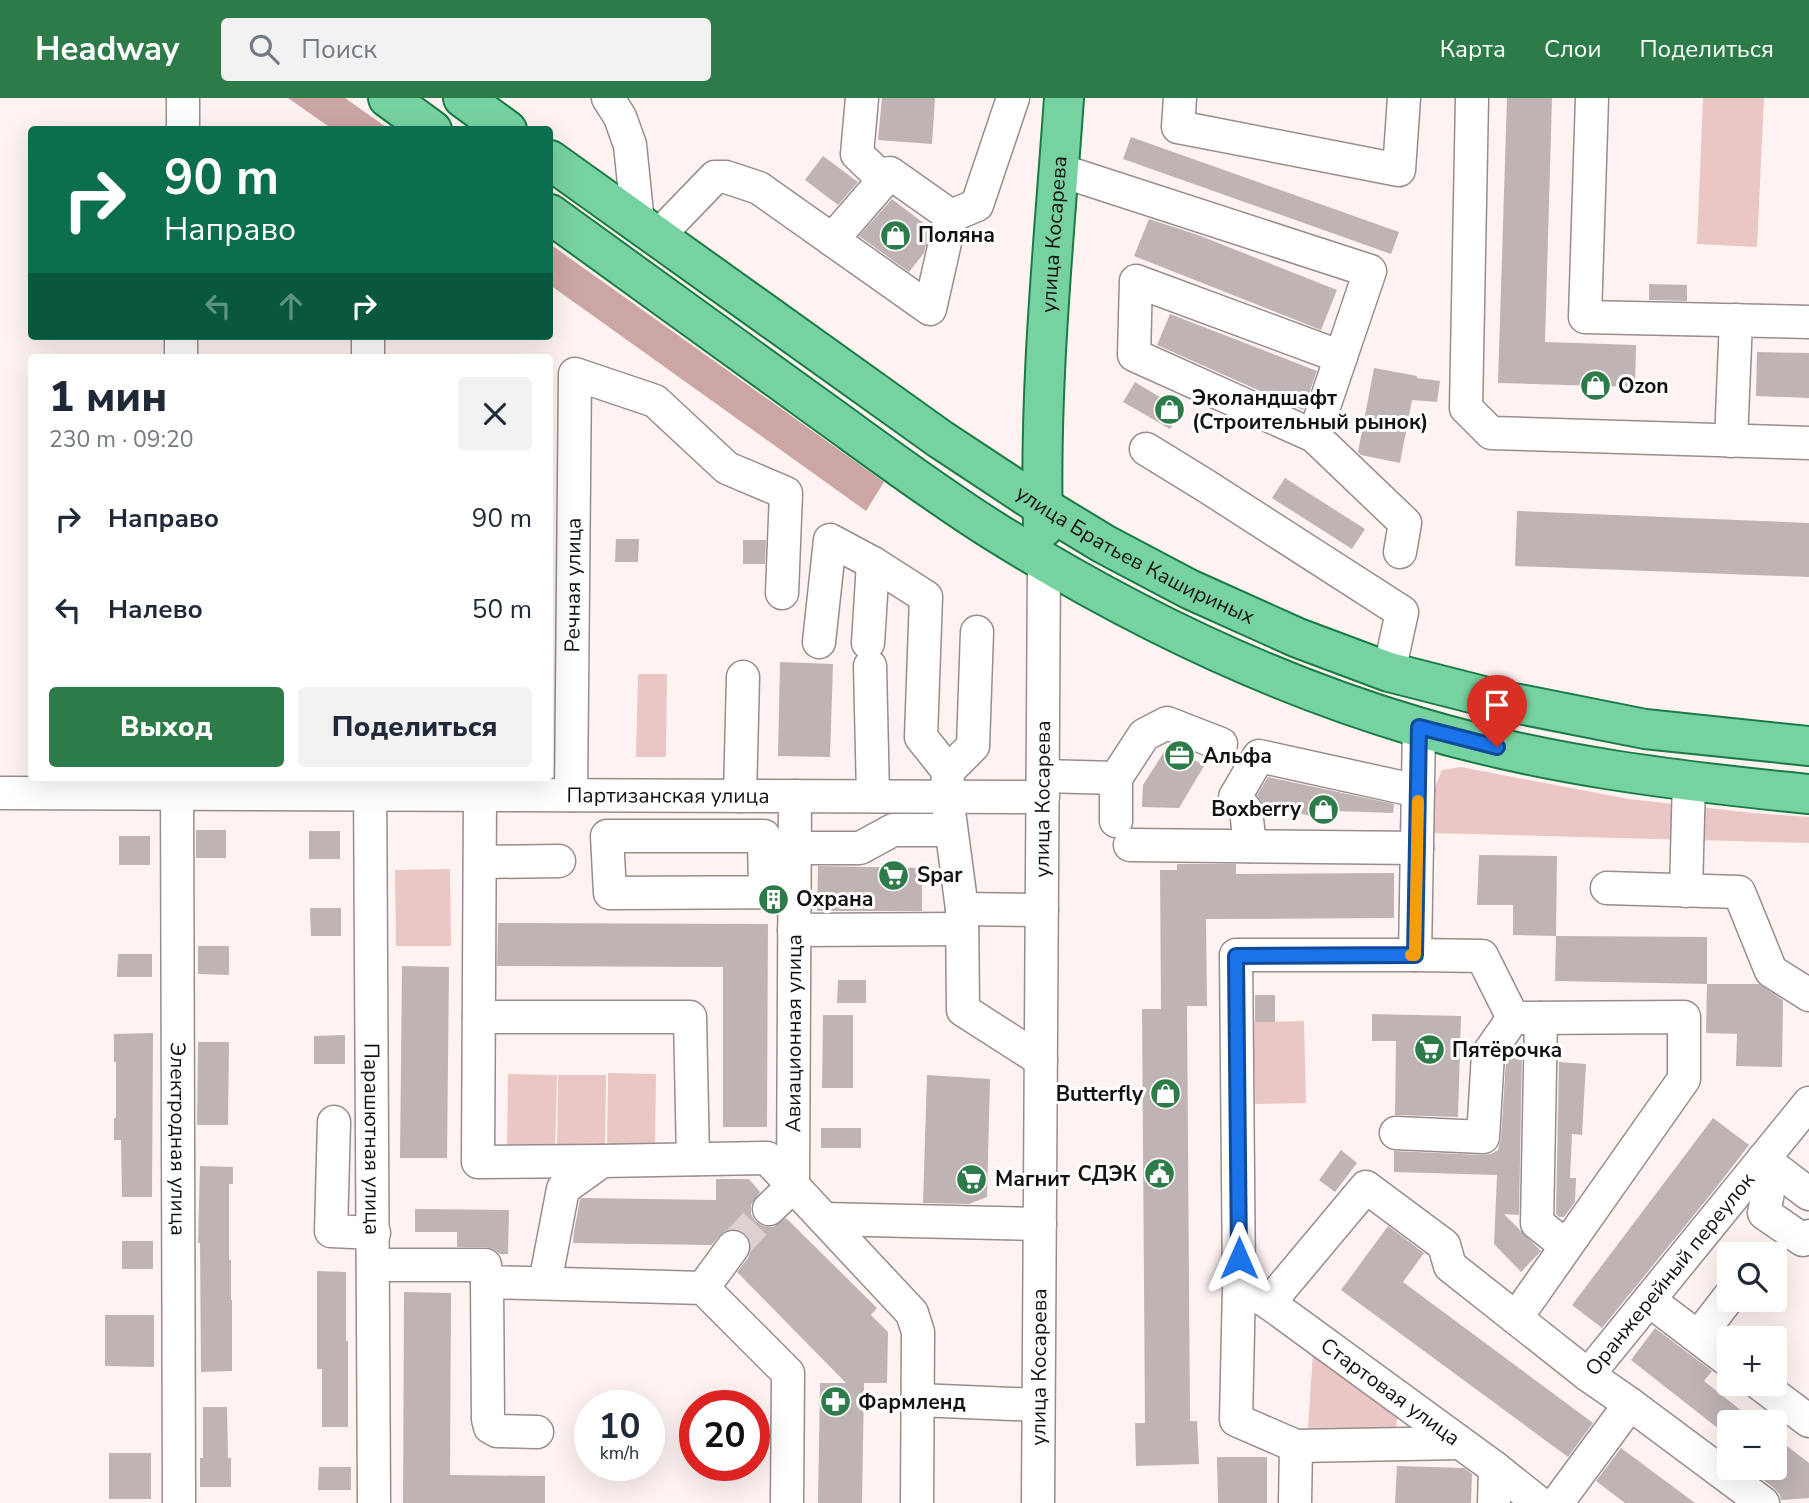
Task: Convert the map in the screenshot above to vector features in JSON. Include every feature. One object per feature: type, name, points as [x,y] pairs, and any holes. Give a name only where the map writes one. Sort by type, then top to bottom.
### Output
[{"type":"main road","points":[[388,98],[426,126]]},
{"type":"main road","points":[[463,98],[502,126]]},
{"type":"main road","name":"улица Косарева","points":[[1044,561],[1044,404],[1064,98]]},
{"type":"main road","name":"улица Братьев Кашириных","points":[[553,162],[929,431],[1043,507],[1104,544],[1189,589],[1298,638],[1389,672],[1499,700],[1645,729],[1809,746]]},
{"type":"main road","points":[[553,216],[921,482],[992,530],[1131,610],[1213,650],[1311,691],[1419,727],[1523,754],[1643,775],[1809,794]]},
{"type":"street","points":[[183,98],[183,126]]},
{"type":"street","points":[[608,98],[620,117],[630,145],[647,230],[715,177],[726,177],[758,188],[930,309],[951,216]]},
{"type":"street","points":[[862,98],[856,154],[884,180]]},
{"type":"street","points":[[951,216],[977,205],[1013,98]]},
{"type":"street","points":[[1180,98],[1178,127],[1399,170],[1404,98]]},
{"type":"street","points":[[1472,98],[1466,408],[1491,433],[1809,443]]},
{"type":"street","points":[[1592,98],[1585,317],[1809,322]]},
{"type":"street","points":[[1059,170],[1370,271],[1314,436]]},
{"type":"street","points":[[832,240],[890,173],[951,216]]},
{"type":"street","points":[[1341,357],[1136,281],[1134,355],[1314,436],[1405,523],[1400,552]]},
{"type":"street","points":[[1731,441],[1736,320]]},
{"type":"street","name":"Речная улица","points":[[571,795],[575,374],[655,401],[727,468],[786,493],[782,593]]},
{"type":"street","points":[[1146,449],[1402,612],[1389,672]]},
{"type":"street","points":[[819,642],[830,540],[873,563],[926,597],[921,737],[947,784],[962,919],[963,1010],[1041,1060]]},
{"type":"street","name":"улица Косарева","points":[[1038,1503],[1044,561]]},
{"type":"street","points":[[873,563],[869,654],[873,796]]},
{"type":"street","points":[[947,784],[973,746],[976,632]]},
{"type":"street","points":[[740,796],[743,677]]},
{"type":"street","points":[[1221,744],[1167,723],[1143,736],[1116,778],[1123,833],[1250,846],[1417,848]]},
{"type":"street","points":[[1415,955],[1419,727]]},
{"type":"street","points":[[1250,846],[1246,810],[1235,797],[1259,756],[1418,791]]},
{"type":"street","name":"Партизанская улица","points":[[0,793],[177,785],[370,786],[480,795],[873,796],[947,784],[1043,787],[1116,778]]},
{"type":"street","points":[[1686,891],[1689,780]]},
{"type":"street","name":"Электродная улица","points":[[177,785],[179,1503]]},
{"type":"street","name":"Парашютная улица","points":[[370,786],[374,1503]]},
{"type":"street","points":[[480,795],[478,1163],[767,1158],[912,1313],[918,1332],[917,1503]]},
{"type":"street","name":"Авиационная улица","points":[[793,1186],[794,930],[780,892],[794,848],[795,796]]},
{"type":"street","points":[[794,848],[860,848],[892,830],[951,830]]},
{"type":"street","points":[[607,836],[764,836],[780,892],[610,893],[607,836]]},
{"type":"street","points":[[480,862],[559,861]]},
{"type":"street","points":[[1607,888],[1739,892],[1771,971],[1809,995]]},
{"type":"street","points":[[794,930],[962,919],[1042,910]]},
{"type":"street","points":[[1460,1443],[1296,1446],[1236,1420],[1239,1286],[1236,956],[1482,956],[1527,1018],[1537,1223],[1566,1246]]},
{"type":"street","points":[[479,1017],[690,1017],[693,1159]]},
{"type":"street","points":[[1396,1133],[1483,1137],[1488,1054],[1527,1018],[1685,1017],[1684,1079],[1516,1318]]},
{"type":"street","name":"Оранжерейный переулок","points":[[1763,1503],[1588,1376],[1649,1300],[1768,1163],[1809,1103]]},
{"type":"street","points":[[334,1122],[331,1231],[373,1233]]},
{"type":"street","points":[[545,1283],[563,1189],[603,1161]]},
{"type":"street","points":[[1768,1163],[1809,1194]]},
{"type":"street","points":[[1768,1163],[1764,1213],[1803,1240],[1809,1236]]},
{"type":"street","points":[[769,1209],[793,1186]]},
{"type":"street","points":[[1269,1303],[1366,1187],[1444,1245],[1450,1266],[1588,1376]]},
{"type":"street","points":[[824,1219],[1040,1224]]},
{"type":"street","points":[[703,1288],[733,1247]]},
{"type":"street","points":[[373,1265],[485,1265],[490,1427],[497,1431],[537,1432]]},
{"type":"street","points":[[487,1282],[703,1288],[788,1373],[787,1503]]},
{"type":"street","name":"Стартовая улица","points":[[1239,1286],[1269,1303],[1539,1503]]},
{"type":"street","points":[[1649,1300],[1717,1352]]},
{"type":"street","points":[[1698,1337],[1717,1312]]},
{"type":"street","points":[[1775,1396],[1809,1422]]},
{"type":"street","points":[[918,1400],[1038,1405]]},
{"type":"street","points":[[1557,1503],[1630,1404]]},
{"type":"street","points":[[1295,1503],[1296,1446]]},
{"type":"street","points":[[1494,1503],[1495,1468]]},
{"type":"shaded area","points":[[288,98],[345,98],[385,126],[328,126]]},
{"type":"shaded area","points":[[1703,98],[1764,98],[1757,247],[1697,244]]},
{"type":"shaded area","points":[[553,246],[884,482],[866,511],[553,287]]},
{"type":"shaded area","points":[[638,674],[667,674],[666,757],[636,757]]},
{"type":"shaded area","points":[[1461,767],[1629,799],[1809,817],[1809,843],[1431,833],[1434,789],[1442,770]]},
{"type":"shaded area","points":[[450,869],[451,946],[396,946],[395,870]]},
{"type":"shaded area","points":[[1304,1021],[1306,1103],[1255,1104],[1253,1022]]},
{"type":"shaded area","points":[[608,1073],[656,1074],[655,1152],[607,1152]]},
{"type":"shaded area","points":[[508,1074],[557,1075],[555,1153],[507,1152]]},
{"type":"shaded area","points":[[558,1075],[606,1075],[605,1153],[557,1153]]},
{"type":"shaded area","points":[[1313,1352],[1398,1409],[1396,1432],[1308,1428]]},
{"type":"building","points":[[882,98],[935,98],[932,144],[878,140]]},
{"type":"building","points":[[1507,98],[1552,98],[1545,342],[1636,345],[1635,387],[1498,383]]},
{"type":"building","points":[[1131,137],[1399,232],[1391,254],[1123,159]]},
{"type":"building","points":[[823,156],[858,182],[838,205],[805,180]]},
{"type":"building","points":[[892,199],[930,228],[924,253],[909,272],[859,236]]},
{"type":"building","points":[[1149,219],[1198,235],[1337,290],[1321,330],[1134,256]]},
{"type":"building","points":[[1649,284],[1687,285],[1687,301],[1649,300]]},
{"type":"building","points":[[1170,314],[1317,371],[1303,410],[1157,345]]},
{"type":"building","points":[[1757,352],[1809,353],[1809,398],[1756,396]]},
{"type":"building","points":[[1374,368],[1440,381],[1437,402],[1412,400],[1400,463],[1361,455],[1358,452]]},
{"type":"building","points":[[1135,382],[1181,410],[1170,429],[1123,402]]},
{"type":"building","points":[[1285,478],[1365,529],[1352,549],[1272,498]]},
{"type":"building","points":[[1517,511],[1809,523],[1809,577],[1515,566]]},
{"type":"building","points":[[616,539],[639,539],[638,562],[615,562]]},
{"type":"building","points":[[743,540],[766,540],[765,564],[743,564]]},
{"type":"building","points":[[780,662],[833,664],[830,757],[778,756]]},
{"type":"building","points":[[1169,744],[1204,766],[1179,808],[1142,807],[1143,785]]},
{"type":"building","points":[[1268,777],[1394,804],[1393,813],[1335,811],[1335,817],[1314,817],[1263,804],[1257,795]]},
{"type":"building","points":[[196,830],[226,830],[226,858],[196,858]]},
{"type":"building","points":[[309,831],[340,831],[340,859],[309,859]]},
{"type":"building","points":[[119,836],[150,836],[150,865],[119,865]]},
{"type":"building","points":[[1479,855],[1557,856],[1556,936],[1513,935],[1513,905],[1477,905]]},
{"type":"building","points":[[1177,864],[1236,864],[1236,874],[1394,873],[1394,918],[1206,919],[1207,1006],[1187,1006],[1190,1421],[1197,1421],[1199,1464],[1136,1466],[1135,1423],[1145,1423],[1142,1009],[1161,1009],[1160,870],[1177,870]]},
{"type":"building","points":[[818,866],[922,868],[922,911],[817,911]]},
{"type":"building","points":[[310,908],[341,908],[341,936],[311,936]]},
{"type":"building","points":[[498,923],[768,924],[767,1127],[723,1127],[723,967],[497,966]]},
{"type":"building","points":[[1556,936],[1707,937],[1707,984],[1555,981]]},
{"type":"building","points":[[198,946],[229,946],[229,975],[198,974]]},
{"type":"building","points":[[118,954],[152,954],[152,977],[117,977]]},
{"type":"building","points":[[402,966],[449,967],[447,1158],[400,1158]]},
{"type":"building","points":[[838,980],[866,980],[866,1003],[837,1003]]},
{"type":"building","points":[[1707,984],[1759,984],[1783,1000],[1782,1067],[1736,1066],[1737,1034],[1706,1033]]},
{"type":"building","points":[[1255,995],[1275,995],[1275,1022],[1255,1022]]},
{"type":"building","points":[[1372,1014],[1461,1016],[1458,1117],[1395,1115],[1396,1041],[1372,1041]]},
{"type":"building","points":[[823,1015],[853,1015],[853,1088],[822,1088]]},
{"type":"building","points":[[153,1033],[152,1197],[122,1197],[121,1140],[114,1140],[114,1034]]},
{"type":"building","points":[[345,1035],[345,1064],[314,1064],[314,1036]]},
{"type":"building","points":[[198,1042],[229,1042],[228,1125],[197,1125]]},
{"type":"building","points":[[1522,1053],[1519,1215],[1504,1214],[1541,1251],[1521,1272],[1494,1244],[1497,1175],[1394,1172],[1394,1151],[1482,1155],[1498,1150],[1506,1060],[1511,1054]]},
{"type":"building","points":[[1559,1062],[1586,1064],[1582,1135],[1572,1134],[1570,1178],[1576,1178],[1575,1202],[1564,1217],[1556,1214]]},
{"type":"building","points":[[927,1075],[990,1079],[987,1197],[969,1204],[923,1203]]},
{"type":"building","points":[[1713,1118],[1749,1145],[1602,1328],[1572,1305]]},
{"type":"building","points":[[821,1128],[861,1128],[861,1148],[821,1148]]},
{"type":"building","points":[[1341,1150],[1357,1163],[1335,1192],[1319,1180]]},
{"type":"building","points":[[200,1166],[233,1167],[233,1184],[229,1184],[232,1371],[201,1372],[198,1243]]},
{"type":"building","points":[[716,1179],[749,1179],[760,1192],[751,1205],[751,1214],[755,1221],[763,1226],[773,1227],[786,1218],[877,1308],[871,1315],[888,1332],[887,1383],[864,1383],[862,1503],[818,1503],[820,1383],[846,1383],[737,1272],[751,1250],[750,1240],[744,1233],[736,1229],[726,1230],[712,1245],[573,1243],[581,1198],[716,1200]]},
{"type":"building","points":[[415,1209],[509,1210],[508,1254],[500,1254],[486,1247],[457,1247],[457,1232],[415,1232]]},
{"type":"building","points":[[1388,1226],[1424,1253],[1403,1282],[1593,1423],[1568,1457],[1341,1290]]},
{"type":"building","points":[[122,1241],[153,1241],[153,1269],[122,1269]]},
{"type":"building","points":[[317,1271],[346,1272],[348,1427],[322,1427],[322,1369],[317,1369]]},
{"type":"building","points":[[404,1292],[451,1293],[450,1475],[545,1476],[545,1503],[403,1503]]},
{"type":"building","points":[[105,1315],[154,1315],[154,1367],[105,1366]]},
{"type":"building","points":[[1655,1328],[1712,1371],[1704,1381],[1717,1391],[1717,1396],[1723,1396],[1741,1410],[1717,1410],[1717,1428],[1631,1360]]},
{"type":"building","points":[[203,1407],[227,1407],[231,1487],[200,1487]]},
{"type":"building","points":[[1787,1446],[1809,1463],[1809,1498],[1781,1500],[1774,1488],[1763,1480],[1787,1480]]},
{"type":"building","points":[[1621,1448],[1695,1503],[1625,1503],[1596,1481]]},
{"type":"building","points":[[109,1453],[151,1453],[151,1499],[109,1499]]},
{"type":"building","points":[[1217,1457],[1267,1457],[1267,1503],[1218,1503]]},
{"type":"building","points":[[1397,1466],[1464,1468],[1472,1474],[1471,1503],[1395,1503]]},
{"type":"building","points":[[319,1467],[351,1467],[351,1490],[318,1490]]},
{"type":"tunnel","points":[[733,1247],[769,1209]]},
{"type":"slow traffic","points":[[1411,955],[1415,955],[1418,801]]},
{"type":"place","name":"Поляна","points":[[895,235]]},
{"type":"place","name":"Ozon","points":[[1595,386]]},
{"type":"place","name":"Эколандшафт (Строительный рынок)","points":[[1169,410]]},
{"type":"place","name":"Альфа","points":[[1180,756]]},
{"type":"place","name":"Boxberry","points":[[1324,809]]},
{"type":"place","name":"Spar","points":[[894,875]]},
{"type":"place","name":"Охрана","points":[[773,899]]},
{"type":"place","name":"Пятёрочка","points":[[1429,1050]]},
{"type":"place","name":"Butterfly","points":[[1166,1094]]},
{"type":"place","name":"СДЭК","points":[[1160,1174]]},
{"type":"place","name":"Магнит","points":[[972,1179]]},
{"type":"place","name":"Фармленд","points":[[835,1402]]},
{"type":"route","points":[[1239,1258],[1236,956],[1415,955],[1419,727],[1497,747]]}]
